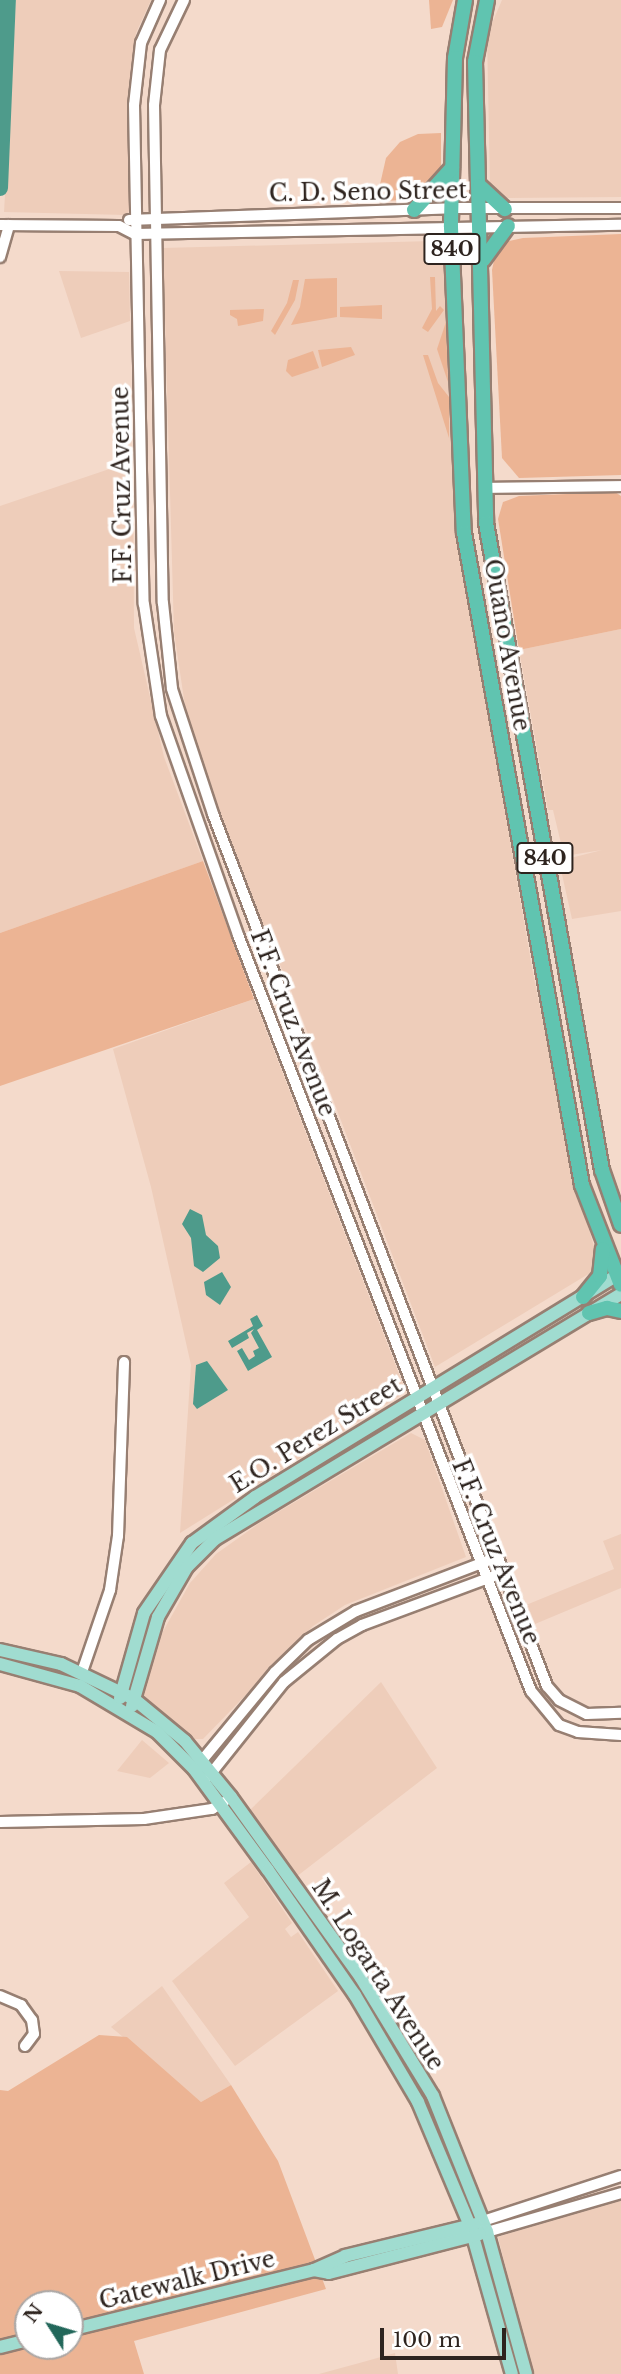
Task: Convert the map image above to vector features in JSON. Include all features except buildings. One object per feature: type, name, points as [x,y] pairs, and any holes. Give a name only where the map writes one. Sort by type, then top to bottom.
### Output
[{"type":"highway","name":"Ouano Avenue","points":[[465,0],[457,29],[451,228],[464,533],[582,1185],[620,1278]]},
{"type":"highway","name":"Ouano Avenue","points":[[487,0],[475,62],[481,209],[485,488],[489,537],[602,1170],[621,1224]]},
{"type":"highway","points":[[414,210],[452,168]]},
{"type":"highway","points":[[480,186],[505,209]]},
{"type":"highway","points":[[481,264],[488,248],[508,226]]},
{"type":"highway","points":[[543,970],[564,964]]},
{"type":"highway","points":[[583,1297],[603,1267],[600,1230]]},
{"type":"highway","points":[[589,1313],[607,1308],[621,1311]]},
{"type":"main road","name":"E.O. Perez Street","points":[[118,1705],[134,1638],[158,1587],[192,1543],[258,1503],[433,1386],[620,1278]]},
{"type":"main road","name":"E.O. Perez Street","points":[[131,1713],[153,1628],[187,1567],[215,1539],[258,1503],[421,1414],[621,1294]]},
{"type":"main road","name":"M. Logarta Avenue","points":[[3,1651],[82,1672],[134,1699],[169,1726],[361,1978],[433,2096],[485,2227],[526,2374]]},
{"type":"main road","name":"M. Logarta Avenue","points":[[2,1664],[68,1681],[118,1705],[198,1764]]},
{"type":"main road","name":"M. Logarta Avenue","points":[[226,1801],[355,1996],[418,2102],[472,2231],[512,2374]]},
{"type":"main road","points":[[418,2102],[433,2096]]},
{"type":"main road","name":"Gatewalk Drive","points":[[84,2327],[314,2270],[345,2256],[485,2227]]},
{"type":"street","name":"F.F. Cruz Avenue","points":[[160,0],[141,44],[134,96],[144,604],[161,716],[199,830],[421,1414],[543,1711],[578,1732],[621,1735]]},
{"type":"street","name":"F.F. Cruz Avenue","points":[[184,0],[168,27],[155,78],[153,234],[163,603],[172,689],[213,814],[433,1386],[495,1558],[547,1686],[559,1700],[587,1714],[621,1713]]},
{"type":"street","name":"C. D. Seno Street","points":[[119,226],[135,217],[154,216],[452,208],[621,208]]},
{"type":"street","points":[[267,213],[267,232]]},
{"type":"street","name":"C. D. Seno Street","points":[[4,225],[119,226],[135,234],[621,225]]},
{"type":"street","points":[[0,257],[4,225]]},
{"type":"street","points":[[485,488],[621,486]]},
{"type":"street","points":[[82,1672],[110,1590],[118,1536],[124,1362]]},
{"type":"street","points":[[198,1764],[275,1672],[308,1640],[356,1611],[495,1558]]},
{"type":"street","points":[[208,1777],[284,1682],[337,1639],[362,1625],[502,1573]]},
{"type":"street","points":[[0,1822],[145,1819],[226,1801]]},
{"type":"street","points":[[0,1996],[16,2001],[32,2020],[34,2034],[25,2046]]},
{"type":"street","points":[[485,2227],[621,2176]]},
{"type":"street","points":[[590,2187],[595,2201]]},
{"type":"street","points":[[485,2227],[621,2193]]},
{"type":"shaded area","points":[[16,0],[151,0],[136,33],[130,77],[130,210],[126,215],[4,212]]},
{"type":"shaded area","points":[[429,0],[453,0],[442,27],[431,29]]},
{"type":"shaded area","points":[[502,0],[621,0],[621,197],[501,198],[490,184],[487,35]]},
{"type":"shaded area","points":[[441,133],[441,167],[411,199],[376,202],[386,158],[400,142],[418,134]]},
{"type":"shaded area","points":[[621,234],[621,475],[519,478],[502,458],[492,270],[496,251],[504,242],[523,238]]},
{"type":"shaded area","points":[[432,241],[443,252],[457,536],[533,973],[577,1189],[600,1267],[435,1367],[295,1000],[240,871],[188,726],[174,632],[163,248]]},
{"type":"shaded area","points":[[59,271],[129,272],[130,321],[81,338]]},
{"type":"shaded area","points":[[430,277],[435,277],[436,311],[440,306],[444,310],[428,332],[422,328],[432,309]]},
{"type":"shaded area","points":[[337,278],[337,317],[291,325],[300,307],[305,279]]},
{"type":"shaded area","points":[[293,280],[299,280],[295,300],[275,335],[271,331],[287,303]]},
{"type":"shaded area","points":[[382,305],[382,319],[340,317],[340,307]]},
{"type":"shaded area","points":[[264,309],[263,321],[238,326],[237,319],[230,315],[230,310]]},
{"type":"shaded area","points":[[446,322],[448,382],[437,349]]},
{"type":"shaded area","points":[[351,347],[355,355],[322,367],[318,350]]},
{"type":"shaded area","points":[[313,351],[319,368],[292,377],[286,371],[288,360]]},
{"type":"shaded area","points":[[423,355],[428,355],[438,383],[449,397],[449,438]]},
{"type":"shaded area","points":[[133,461],[134,628],[164,757],[203,861],[0,933],[0,506]]},
{"type":"shaded area","points":[[615,492],[621,496],[621,629],[519,650],[498,519],[503,502],[519,496]]},
{"type":"shaded area","points":[[621,629],[621,911],[572,919],[559,861],[602,850],[564,856],[553,810],[548,810],[519,650]]},
{"type":"shaded area","points":[[203,861],[254,999],[0,1086],[0,933]]},
{"type":"shaded area","points":[[254,999],[406,1392],[180,1533],[191,1365],[151,1187],[113,1049]]},
{"type":"shaded area","points":[[411,1433],[425,1440],[466,1557],[345,1605],[313,1626],[203,1739],[190,1739],[143,1699],[151,1653],[190,1583],[216,1554],[258,1524]]},
{"type":"shaded area","points":[[621,1534],[621,1588],[535,1624],[526,1605],[614,1569],[603,1541]]},
{"type":"shaded area","points":[[381,1682],[437,1768],[296,1877],[250,1810]]},
{"type":"shaded area","points":[[142,1740],[169,1763],[150,1778],[117,1771]]},
{"type":"shaded area","points":[[251,1862],[292,1923],[285,1929],[291,1937],[298,1932],[338,1991],[235,2066],[172,1981],[249,1917],[224,1883]]},
{"type":"shaded area","points":[[162,1986],[231,2085],[201,2102],[111,2027]]},
{"type":"shaded area","points":[[99,2035],[127,2037],[201,2102],[231,2085],[278,2161],[326,2289],[134,2341],[144,2374],[0,2374],[0,2090],[8,2091]]},
{"type":"shaded area","points":[[621,2197],[621,2374],[532,2374],[498,2237]]},
{"type":"shaded area","points":[[395,2353],[398,2374],[319,2374],[363,2362]]},
{"type":"water","points":[[190,1209],[202,1215],[206,1235],[218,1246],[220,1258],[203,1272],[194,1266],[191,1238],[182,1224]]},
{"type":"water","points":[[222,1272],[231,1287],[220,1305],[206,1295],[204,1282]]},
{"type":"water","points":[[257,1315],[263,1326],[257,1330],[272,1357],[248,1371],[237,1351],[242,1348],[249,1360],[255,1356],[253,1351],[259,1348],[251,1333],[254,1329],[247,1333],[249,1338],[232,1348],[228,1341],[253,1326],[250,1319]]},
{"type":"water","points":[[207,1361],[228,1390],[197,1409],[193,1404],[196,1365]]},
{"type":"waterway","points":[[0,188],[8,0]]}]
